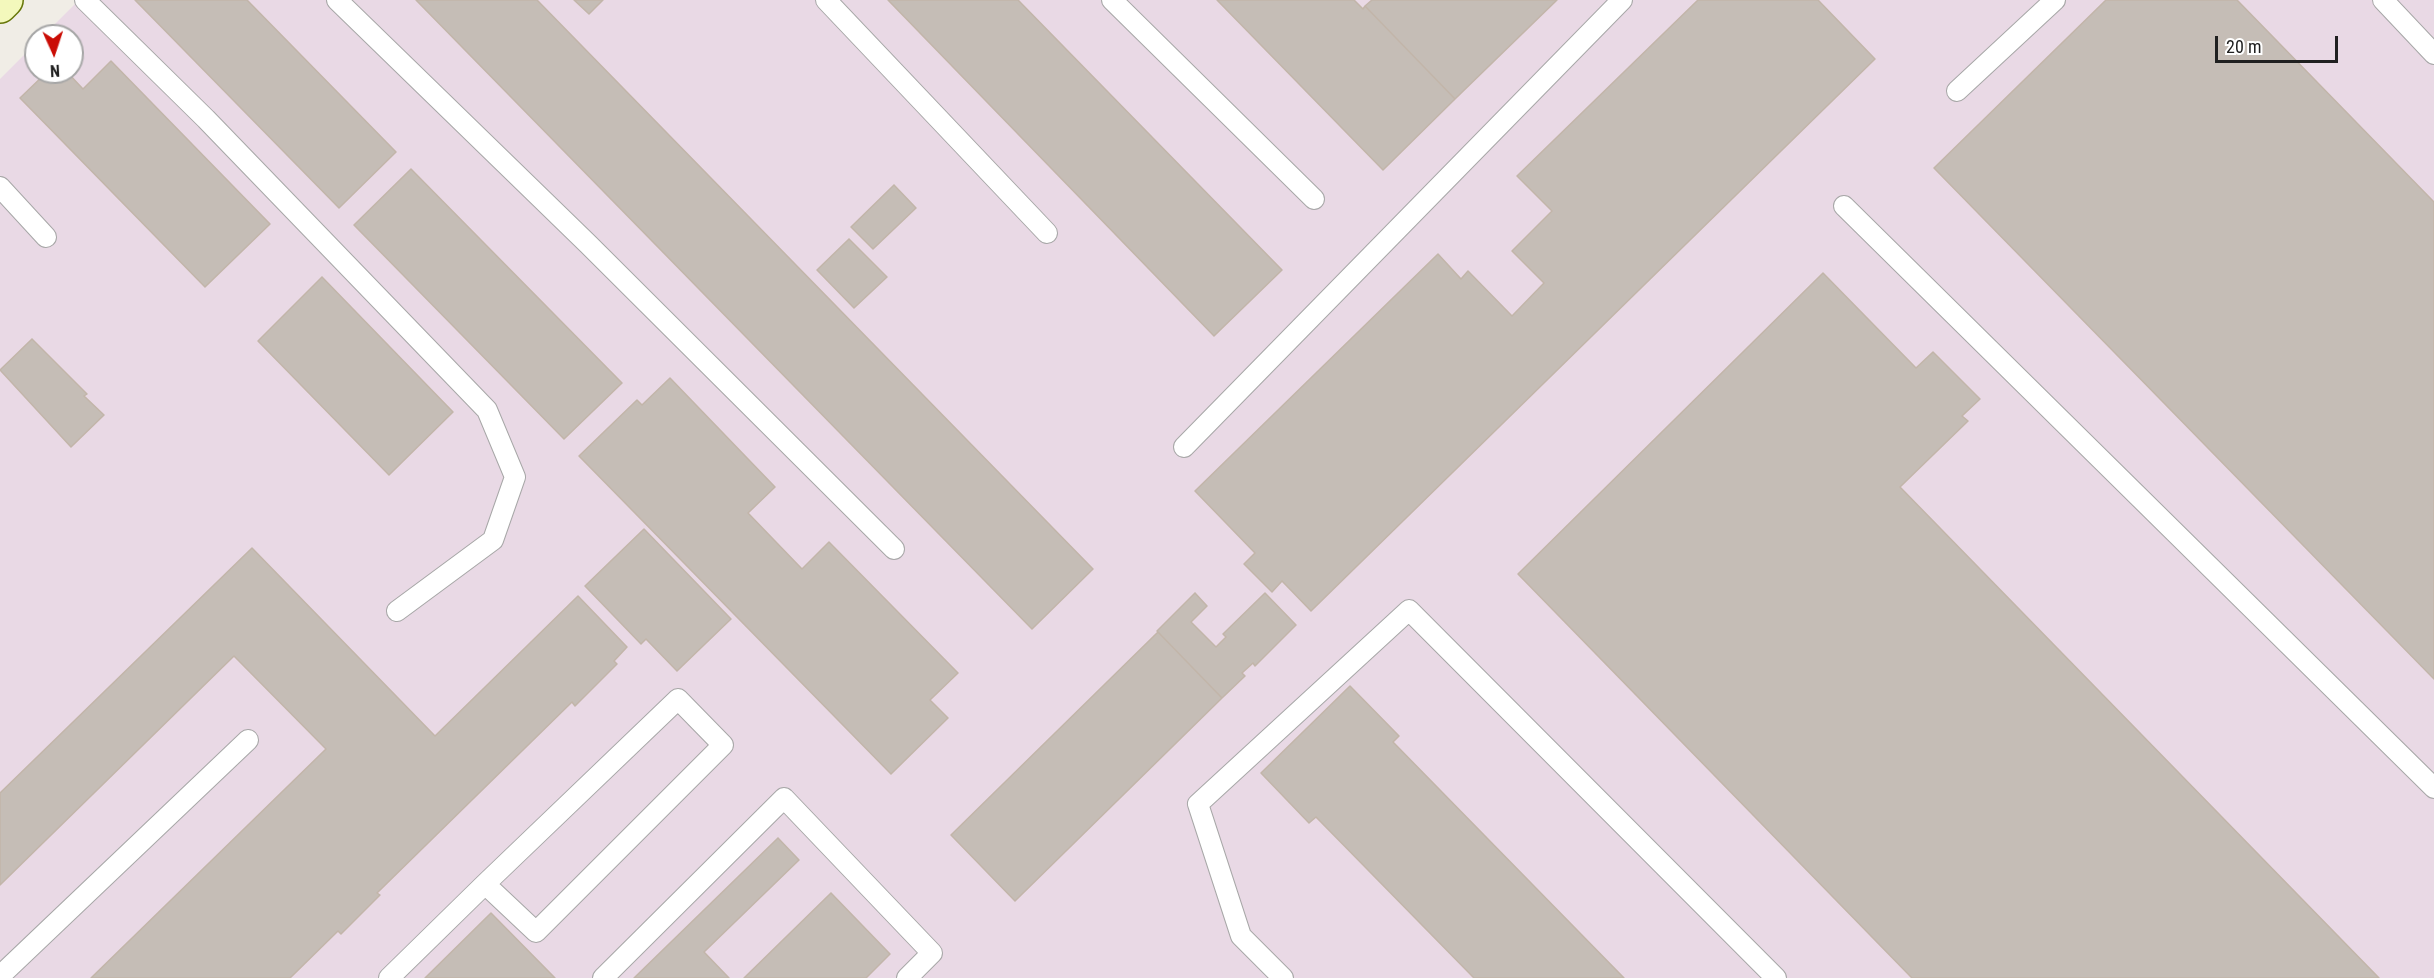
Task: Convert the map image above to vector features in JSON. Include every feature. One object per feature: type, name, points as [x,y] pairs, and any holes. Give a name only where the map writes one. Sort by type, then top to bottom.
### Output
[{"type":"main road","points":[[0,6],[6,0]]},
{"type":"lane","points":[[85,0],[206,119],[487,410],[515,477],[493,540],[398,611]]},
{"type":"lane","points":[[337,0],[597,252],[894,549]]},
{"type":"lane","points":[[826,0],[1047,233]]},
{"type":"lane","points":[[1112,0],[1314,199]]},
{"type":"lane","points":[[1184,447],[1622,0]]},
{"type":"lane","points":[[1957,91],[2055,0]]},
{"type":"lane","points":[[2383,0],[2434,54]]},
{"type":"lane","points":[[0,188],[46,237]]},
{"type":"lane","points":[[1844,206],[2434,788]]},
{"type":"lane","points":[[1283,978],[1241,936],[1198,804],[1409,610],[1776,978]]},
{"type":"lane","points":[[388,978],[485,884],[678,699],[723,745],[536,932],[485,884]]},
{"type":"lane","points":[[0,976],[248,741]]},
{"type":"lane","points":[[603,978],[784,798],[932,953],[907,978]]},
{"type":"shaded area","points":[[79,0],[2434,0],[2434,978],[0,978],[0,79],[24,55],[24,84],[84,84],[84,24],[55,24]]},
{"type":"building","points":[[135,0],[247,0],[396,152],[339,208]]},
{"type":"building","points":[[416,0],[537,0],[1093,569],[1032,629]]},
{"type":"building","points":[[574,0],[603,0],[589,14]]},
{"type":"building","points":[[888,0],[1018,0],[1282,270],[1214,336]]},
{"type":"building","points":[[1217,0],[1354,0],[1363,9],[1365,6],[1455,99],[1383,170]]},
{"type":"building","points":[[1372,0],[1557,0],[1455,99],[1365,6]]},
{"type":"building","points":[[1698,0],[1818,0],[1875,59],[1311,611],[1282,581],[1272,592],[1244,564],[1255,553],[1195,491],[1438,254],[1461,279],[1468,271],[1512,316],[1544,283],[1512,251],[1552,211],[1517,176]]},
{"type":"building","points":[[2106,0],[2237,0],[2434,202],[2434,679],[1934,168]]},
{"type":"building","points":[[111,61],[270,224],[205,287],[20,98],[35,84],[78,84],[83,89]]},
{"type":"building","points":[[411,169],[622,383],[564,439],[354,225]]},
{"type":"building","points":[[894,185],[916,208],[873,249],[851,227]]},
{"type":"building","points":[[849,239],[887,277],[854,308],[817,270]]},
{"type":"building","points":[[1823,273],[1916,368],[1933,352],[1980,399],[1962,416],[1968,421],[1900,487],[2379,978],[1912,978],[1518,574]]},
{"type":"building","points":[[322,277],[453,412],[389,475],[258,341]]},
{"type":"building","points":[[32,339],[87,394],[84,396],[104,415],[71,447],[0,370]]},
{"type":"building","points":[[670,378],[775,487],[748,513],[802,569],[829,542],[958,673],[930,700],[948,718],[891,774],[579,456],[637,400],[642,405]]},
{"type":"building","points":[[644,529],[731,619],[677,671],[646,639],[641,644],[585,586]]},
{"type":"building","points":[[252,548],[435,736],[578,596],[627,647],[614,661],[617,664],[575,706],[572,702],[377,893],[380,895],[341,934],[338,931],[290,978],[91,978],[326,749],[234,656],[0,885],[0,793]]},
{"type":"building","points":[[1195,593],[1207,606],[1191,622],[1216,647],[1226,637],[1223,634],[1265,593],[1296,625],[1255,666],[1253,663],[1242,673],[1245,676],[1222,698],[1157,631]]},
{"type":"building","points":[[1158,632],[1222,698],[1015,901],[951,835]]},
{"type":"building","points":[[1350,686],[1399,736],[1393,742],[1624,978],[1474,978],[1316,817],[1309,823],[1261,773]]},
{"type":"building","points":[[778,838],[799,860],[704,952],[729,978],[634,978]]},
{"type":"building","points":[[831,893],[890,954],[866,978],[744,978]]},
{"type":"building","points":[[491,913],[555,978],[425,978]]}]
